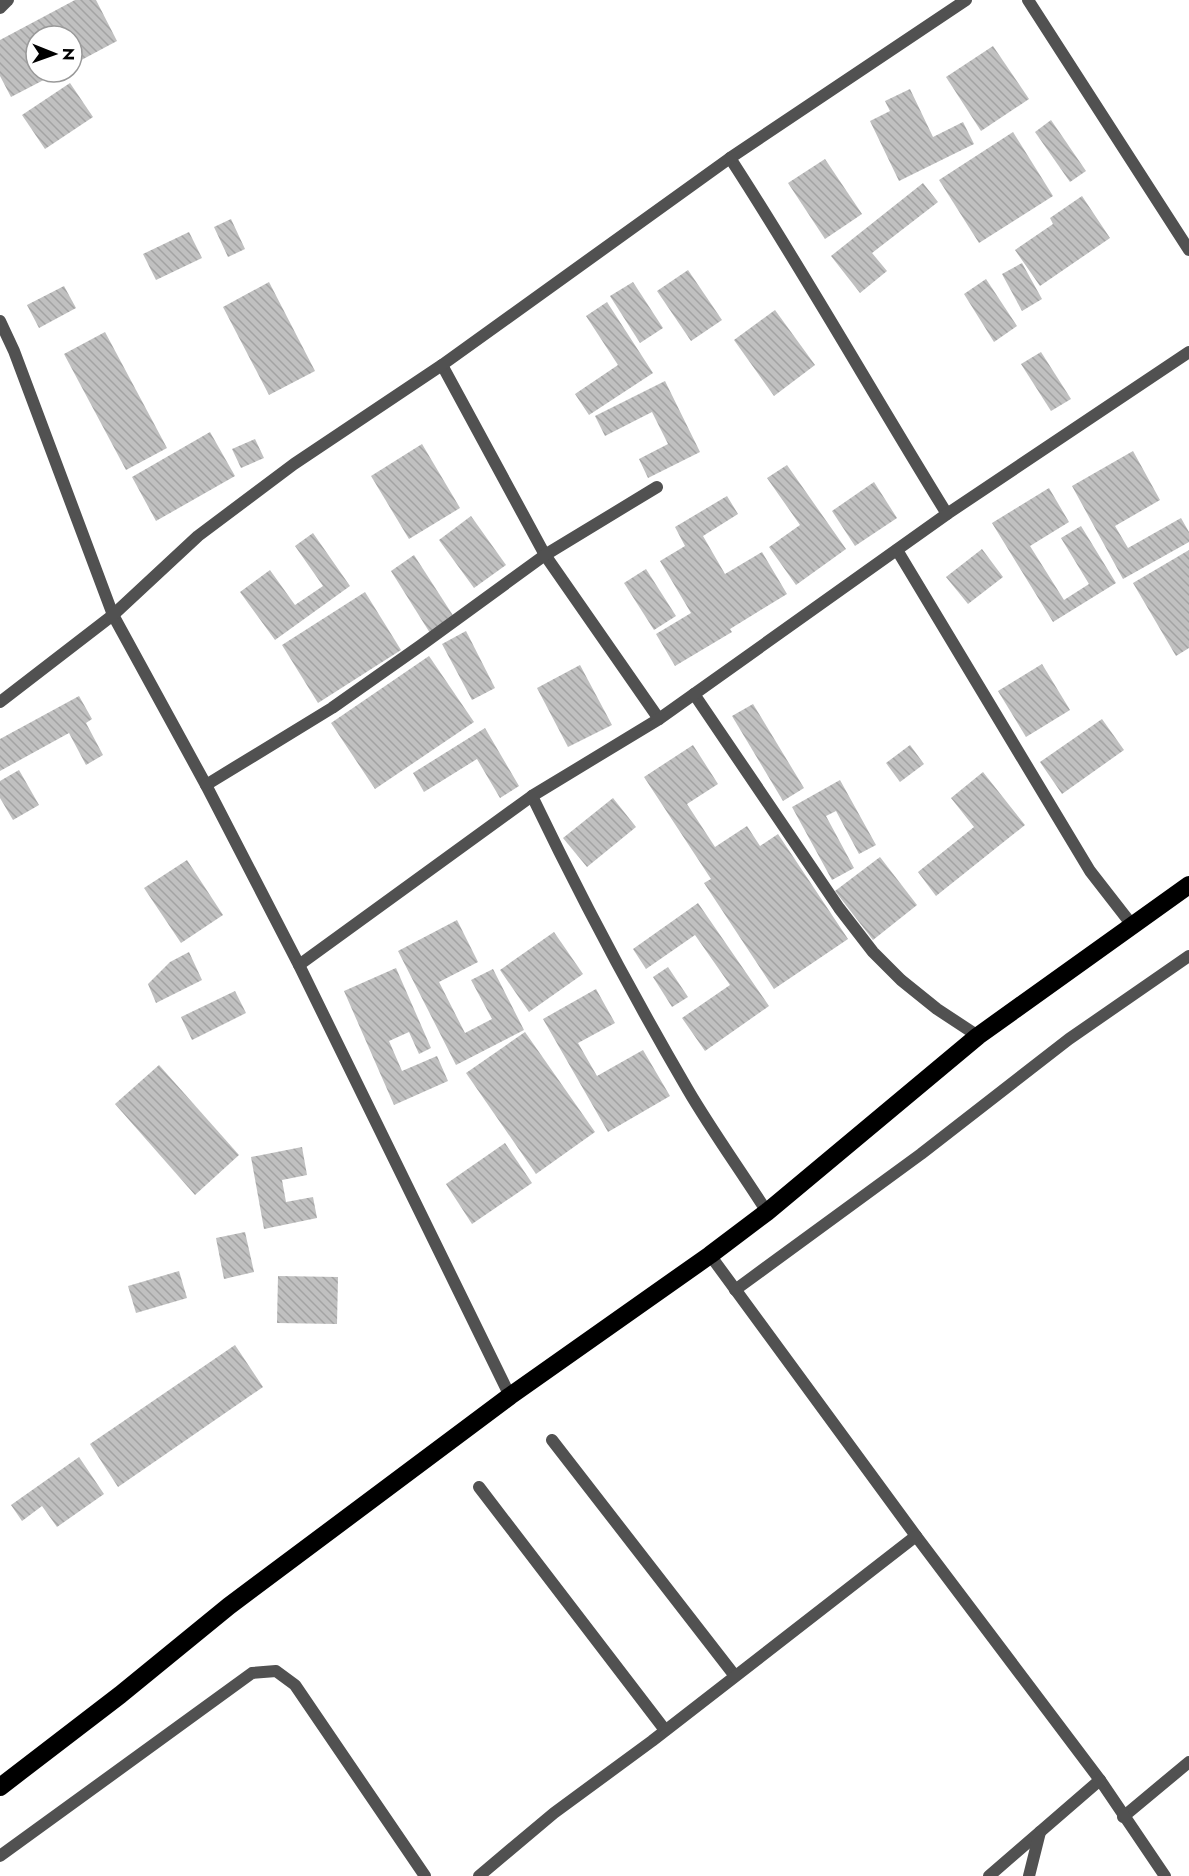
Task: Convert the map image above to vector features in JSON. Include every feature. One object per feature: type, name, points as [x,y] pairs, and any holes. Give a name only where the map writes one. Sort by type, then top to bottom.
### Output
[{"type":"highway","points":[[0,1787],[120,1695],[229,1606],[510,1396],[767,1212],[978,1036],[1189,885]]},
{"type":"street","points":[[0,8],[8,0]]},
{"type":"street","points":[[2,698],[113,615],[198,536],[294,464],[442,365],[730,158],[966,0]]},
{"type":"street","points":[[1028,0],[1189,250]]},
{"type":"street","points":[[730,158],[811,285],[947,514]]},
{"type":"street","points":[[0,321],[14,351],[113,615],[206,785],[299,965],[510,1396]]},
{"type":"street","points":[[299,965],[532,796],[659,718],[947,514],[1189,352]]},
{"type":"street","points":[[442,365],[545,555],[659,718]]},
{"type":"street","points":[[206,785],[332,708],[545,555],[657,487]]},
{"type":"street","points":[[897,550],[1090,871],[1132,925]]},
{"type":"street","points":[[694,694],[839,908],[873,952],[901,980],[937,1009],[978,1036]]},
{"type":"street","points":[[532,796],[586,907],[660,1041],[689,1092],[767,1212]]},
{"type":"street","points":[[735,1290],[921,1154],[1069,1039],[1189,956]]},
{"type":"street","points":[[710,1255],[916,1536],[1100,1780],[1166,1876]]},
{"type":"street","points":[[552,1440],[735,1676]]},
{"type":"street","points":[[479,1486],[665,1730]]},
{"type":"street","points":[[479,1876],[554,1813],[916,1536]]},
{"type":"street","points":[[0,1856],[252,1673],[276,1671],[296,1685],[425,1876]]},
{"type":"street","points":[[1124,1817],[1189,1762]]},
{"type":"street","points":[[989,1876],[1100,1780]]},
{"type":"street","points":[[1029,1876],[1040,1832]]},
{"type":"building","points":[[75,0],[96,0],[117,41],[84,59],[84,24],[30,24]]},
{"type":"building","points":[[24,27],[24,84],[36,84],[11,97],[0,76],[0,40]]},
{"type":"building","points":[[993,46],[1029,99],[981,131],[946,77]]},
{"type":"building","points":[[71,84],[93,117],[45,149],[22,115]]},
{"type":"building","points":[[910,89],[933,137],[963,122],[974,144],[899,181],[870,121],[890,111],[885,101]]},
{"type":"building","points":[[1051,120],[1086,171],[1070,182],[1035,132]]},
{"type":"building","points":[[1013,132],[1053,196],[979,243],[939,180]]},
{"type":"building","points":[[825,159],[862,214],[825,239],[788,183]]},
{"type":"building","points":[[923,183],[938,202],[872,253],[887,271],[860,293],[831,256]]},
{"type":"building","points":[[1082,196],[1110,238],[1040,286],[1015,250],[1053,224],[1050,218]]},
{"type":"building","points":[[231,219],[245,249],[228,257],[214,227]]},
{"type":"building","points":[[189,232],[202,258],[156,280],[143,254]]},
{"type":"building","points":[[1022,263],[1042,299],[1022,311],[1002,274]]},
{"type":"building","points":[[688,270],[722,320],[691,341],[657,291]]},
{"type":"building","points":[[986,279],[1017,326],[994,342],[964,294]]},
{"type":"building","points":[[269,282],[315,371],[269,395],[223,307]]},
{"type":"building","points":[[633,282],[663,328],[640,343],[610,296]]},
{"type":"building","points":[[64,286],[76,308],[39,328],[27,305]]},
{"type":"building","points":[[607,302],[653,373],[589,415],[575,394],[618,365],[586,316]]},
{"type":"building","points":[[775,310],[815,365],[774,396],[734,340]]},
{"type":"building","points":[[105,332],[167,448],[126,470],[64,354]]},
{"type":"building","points":[[1041,352],[1071,399],[1051,411],[1021,364]]},
{"type":"building","points":[[665,381],[700,452],[648,478],[639,459],[668,444],[652,412],[605,436],[595,416]]},
{"type":"building","points":[[210,432],[235,476],[156,521],[132,477]]},
{"type":"building","points":[[255,439],[264,458],[241,468],[232,449]]},
{"type":"building","points":[[422,444],[460,508],[409,539],[371,476]]},
{"type":"building","points":[[1133,451],[1160,500],[1115,526],[1128,548],[1181,518],[1189,532],[1189,542],[1123,579],[1072,486]]},
{"type":"building","points":[[787,465],[846,549],[796,585],[769,547],[800,525],[767,478]]},
{"type":"building","points":[[874,482],[897,518],[855,546],[832,511]]},
{"type":"building","points":[[1049,488],[1069,522],[1030,546],[1064,600],[1089,584],[1061,538],[1081,526],[1116,583],[1053,622],[992,523]]},
{"type":"building","points":[[727,496],[738,514],[703,536],[725,574],[762,552],[787,594],[730,629],[732,632],[675,666],[656,634],[691,613],[660,561],[685,546],[675,527]]},
{"type":"building","points":[[471,516],[506,565],[474,588],[439,540]]},
{"type":"building","points":[[313,533],[350,586],[275,640],[240,592],[270,570],[295,605],[323,586],[295,546]]},
{"type":"building","points":[[982,549],[1003,577],[968,604],[946,577]]},
{"type":"building","points":[[1189,550],[1189,648],[1176,656],[1133,583]]},
{"type":"building","points":[[414,555],[454,617],[430,633],[391,571]]},
{"type":"building","points":[[646,569],[676,616],[654,630],[624,583]]},
{"type":"building","points":[[365,592],[401,650],[318,703],[282,645]]},
{"type":"building","points":[[466,631],[495,688],[472,700],[442,644]]},
{"type":"building","points":[[429,656],[474,722],[375,789],[331,723]]},
{"type":"building","points":[[1042,664],[1070,710],[1026,737],[998,691]]},
{"type":"building","points":[[580,665],[612,725],[568,747],[537,688]]},
{"type":"building","points":[[79,696],[92,719],[86,723],[103,755],[86,765],[69,733],[0,771],[0,739]]},
{"type":"building","points":[[753,704],[804,788],[783,801],[732,716]]},
{"type":"building","points":[[1102,719],[1124,750],[1062,794],[1040,762]]},
{"type":"building","points":[[485,728],[519,786],[500,798],[477,759],[424,792],[413,773]]},
{"type":"building","points":[[693,745],[718,784],[687,804],[715,847],[747,826],[760,846],[778,834],[848,939],[774,989],[704,883],[711,879],[644,777]]},
{"type":"building","points":[[910,745],[924,764],[900,782],[886,763]]},
{"type":"building","points":[[19,770],[39,805],[13,820],[0,798],[0,781]]},
{"type":"building","points":[[983,772],[1025,825],[936,896],[918,872],[974,827],[951,798]]},
{"type":"building","points":[[840,780],[876,845],[859,854],[836,811],[826,816],[854,868],[832,880],[792,807]]},
{"type":"building","points":[[613,798],[636,827],[587,867],[563,838]]},
{"type":"building","points":[[880,857],[917,905],[873,940],[835,891]]},
{"type":"building","points":[[187,860],[223,915],[181,943],[144,888]]},
{"type":"building","points":[[698,903],[769,1006],[705,1051],[682,1018],[730,985],[695,935],[646,969],[633,949]]},
{"type":"building","points":[[457,920],[478,962],[439,982],[465,1033],[492,1019],[471,980],[493,969],[524,1030],[456,1065],[398,951]]},
{"type":"building","points":[[554,932],[583,974],[529,1012],[500,970]]},
{"type":"building","points":[[189,952],[202,980],[156,1003],[148,984],[170,962]]},
{"type":"building","points":[[668,967],[688,997],[672,1007],[653,977]]},
{"type":"building","points":[[396,968],[431,1048],[419,1054],[409,1032],[389,1041],[402,1071],[437,1056],[448,1081],[394,1105],[344,991]]},
{"type":"building","points":[[596,989],[615,1023],[578,1043],[597,1076],[643,1050],[670,1096],[608,1132],[543,1019]]},
{"type":"building","points":[[235,991],[246,1013],[192,1040],[181,1017]]},
{"type":"building","points":[[525,1032],[595,1132],[536,1174],[466,1073]]},
{"type":"building","points":[[159,1065],[239,1155],[195,1195],[115,1104]]},
{"type":"building","points":[[505,1143],[532,1183],[472,1224],[446,1184]]},
{"type":"building","points":[[302,1147],[307,1175],[282,1180],[286,1202],[313,1197],[317,1218],[264,1229],[251,1157]]},
{"type":"building","points":[[245,1232],[254,1272],[224,1279],[216,1238]]},
{"type":"building","points":[[179,1271],[187,1298],[136,1313],[128,1286]]},
{"type":"building","points":[[278,1276],[338,1277],[337,1324],[277,1323]]},
{"type":"building","points":[[235,1345],[263,1387],[118,1487],[90,1444]]},
{"type":"building","points":[[79,1457],[104,1494],[57,1527],[42,1506],[22,1521],[11,1505]]}]
